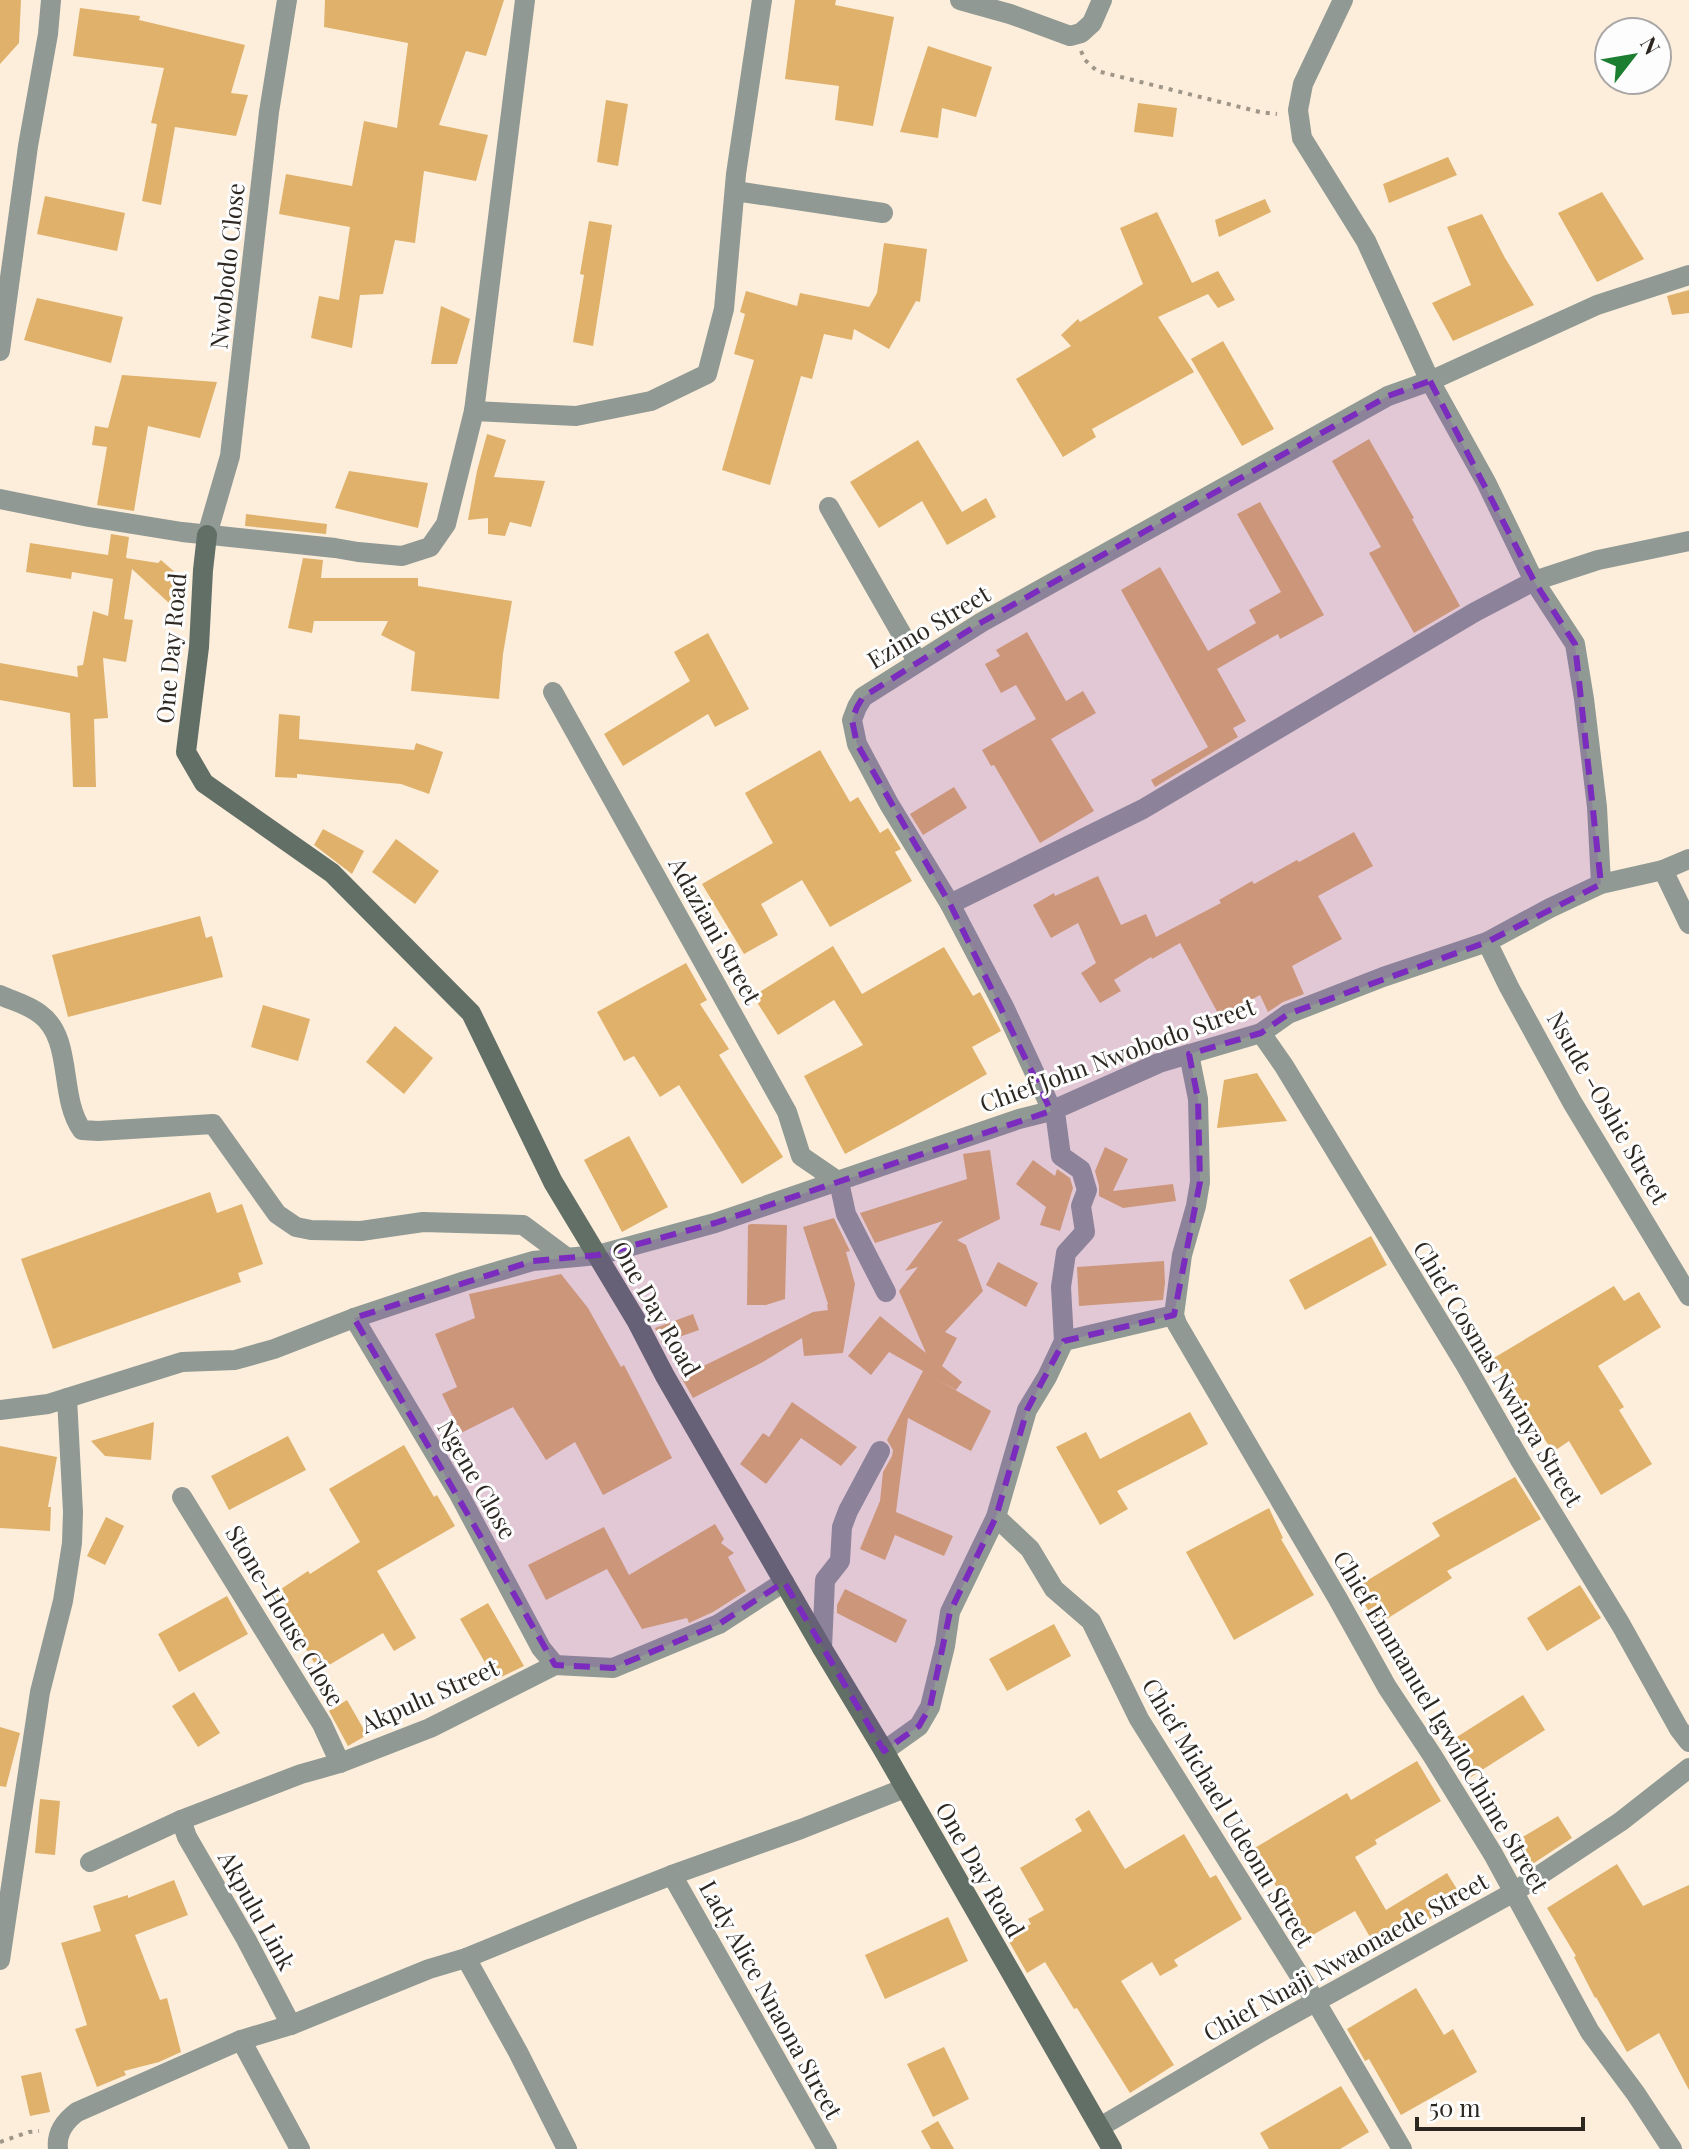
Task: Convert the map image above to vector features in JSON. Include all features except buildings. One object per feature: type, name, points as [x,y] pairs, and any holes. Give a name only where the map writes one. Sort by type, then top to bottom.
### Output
[{"type":"main road","name":"One Day Road","points":[[207,535],[199,647],[186,752],[204,783],[332,873],[471,1013],[553,1182],[598,1255],[1112,2149]]},
{"type":"street","points":[[0,351],[51,0]]},
{"type":"street","name":"Nwobodo Close","points":[[207,535],[230,456],[269,112],[287,0]]},
{"type":"street","points":[[0,499],[89,517],[207,535],[402,556],[430,547],[446,524],[474,411],[525,0]]},
{"type":"street","points":[[474,411],[576,416],[651,401],[707,374],[724,309],[735,191],[762,0]]},
{"type":"street","points":[[960,0],[1070,36],[1081,33],[1092,23],[1102,0]]},
{"type":"street","points":[[1343,0],[1303,84],[1299,115],[1302,138],[1366,241],[1430,381],[1486,482],[1534,581],[1575,644],[1597,807],[1601,884]]},
{"type":"street","points":[[735,191],[883,213]]},
{"type":"street","name":"Ezimo Street","points":[[1064,1341],[1061,1287],[1066,1253],[1085,1232],[1081,1206],[1087,1190],[1081,1170],[1061,1156],[1056,1119],[1005,1009],[950,904],[857,744],[852,720],[863,697],[982,622],[1388,396],[1430,381],[1597,305],[1689,275]]},
{"type":"street","points":[[829,507],[917,661]]},
{"type":"street","points":[[950,904],[1143,809],[1475,612],[1534,581],[1598,560],[1689,541]]},
{"type":"street","name":"Adaziani Street","points":[[553,692],[787,1112],[801,1156],[839,1182]]},
{"type":"street","name":"Chief John Nwobodo Street","points":[[0,1410],[48,1404],[182,1362],[235,1360],[465,1281],[533,1261],[598,1255],[715,1223],[1019,1119],[1051,1111],[1159,1063],[1261,1033],[1288,1014],[1383,977],[1487,942],[1601,884],[1663,870],[1689,859]]},
{"type":"street","points":[[1663,870],[1689,924]]},
{"type":"street","name":"Nsude -Oshie Street","points":[[1487,942],[1572,1102],[1689,1296]]},
{"type":"street","points":[[0,995],[41,1014],[52,1027],[60,1041],[75,1121],[82,1130],[213,1124],[277,1214],[296,1227],[361,1231],[423,1222],[523,1225],[566,1257]]},
{"type":"street","name":"Chief Cosmas Nwinya Street","points":[[1261,1033],[1292,1078],[1465,1364],[1689,1742]]},
{"type":"street","points":[[884,1751],[919,1726],[930,1707],[950,1612],[996,1517],[1027,1410],[1064,1341],[1174,1315],[1182,1255],[1200,1182],[1198,1099],[1189,1054]]},
{"type":"street","points":[[839,1182],[846,1214],[886,1292]]},
{"type":"street","name":"Chief Emmanuel IgwiloChime Street","points":[[1174,1315],[1387,1687],[1462,1802],[1590,2032],[1672,2149]]},
{"type":"street","name":"Ngene Close","points":[[354,1318],[459,1494],[541,1648],[555,1665]]},
{"type":"street","points":[[0,1960],[40,1692],[63,1601],[72,1543],[67,1398]]},
{"type":"street","points":[[822,1648],[825,1580],[840,1561],[842,1527],[880,1451]]},
{"type":"street","name":"Stone-House Close","points":[[182,1497],[322,1724],[340,1763]]},
{"type":"street","name":"Chief Michael Udeonu Street","points":[[996,1517],[1030,1549],[1054,1589],[1091,1621],[1152,1742],[1316,2002],[1402,2149]]},
{"type":"street","name":"Akpulu Street","points":[[90,1862],[181,1820],[430,1728],[555,1665],[613,1668],[719,1624],[784,1582]]},
{"type":"street","name":"Chief Nnaji Nwaonaede Street","points":[[1100,2127],[1266,2029],[1514,1892],[1620,1822],[1689,1768]]},
{"type":"street","points":[[60,2140],[67,2120],[77,2112],[241,2040],[291,2025],[672,1875],[905,1788]]},
{"type":"street","name":"Akpulu Link","points":[[181,1820],[187,1837],[291,2025]]},
{"type":"street","name":"Lady Alice Nnaona Street","points":[[672,1875],[827,2149]]},
{"type":"street","points":[[466,1958],[567,2149]]},
{"type":"street","points":[[241,2040],[300,2149]]},
{"type":"path","points":[[1074,34],[1085,60],[1097,71],[1260,112],[1299,115]]},
{"type":"path","points":[[0,2142],[29,2132],[60,2140]]},
{"type":"highlighted area","points":[[1430,381],[1534,581],[1575,644],[1601,884],[1487,942],[1288,1014],[1261,1033],[1189,1054],[1198,1099],[1200,1182],[1174,1315],[1064,1341],[1027,1410],[996,1517],[950,1612],[930,1707],[919,1726],[884,1751],[784,1582],[719,1624],[613,1668],[555,1665],[354,1318],[533,1261],[598,1255],[715,1223],[1051,1111],[950,904],[857,744],[852,720],[857,707],[863,697],[982,622],[1388,396]]}]
